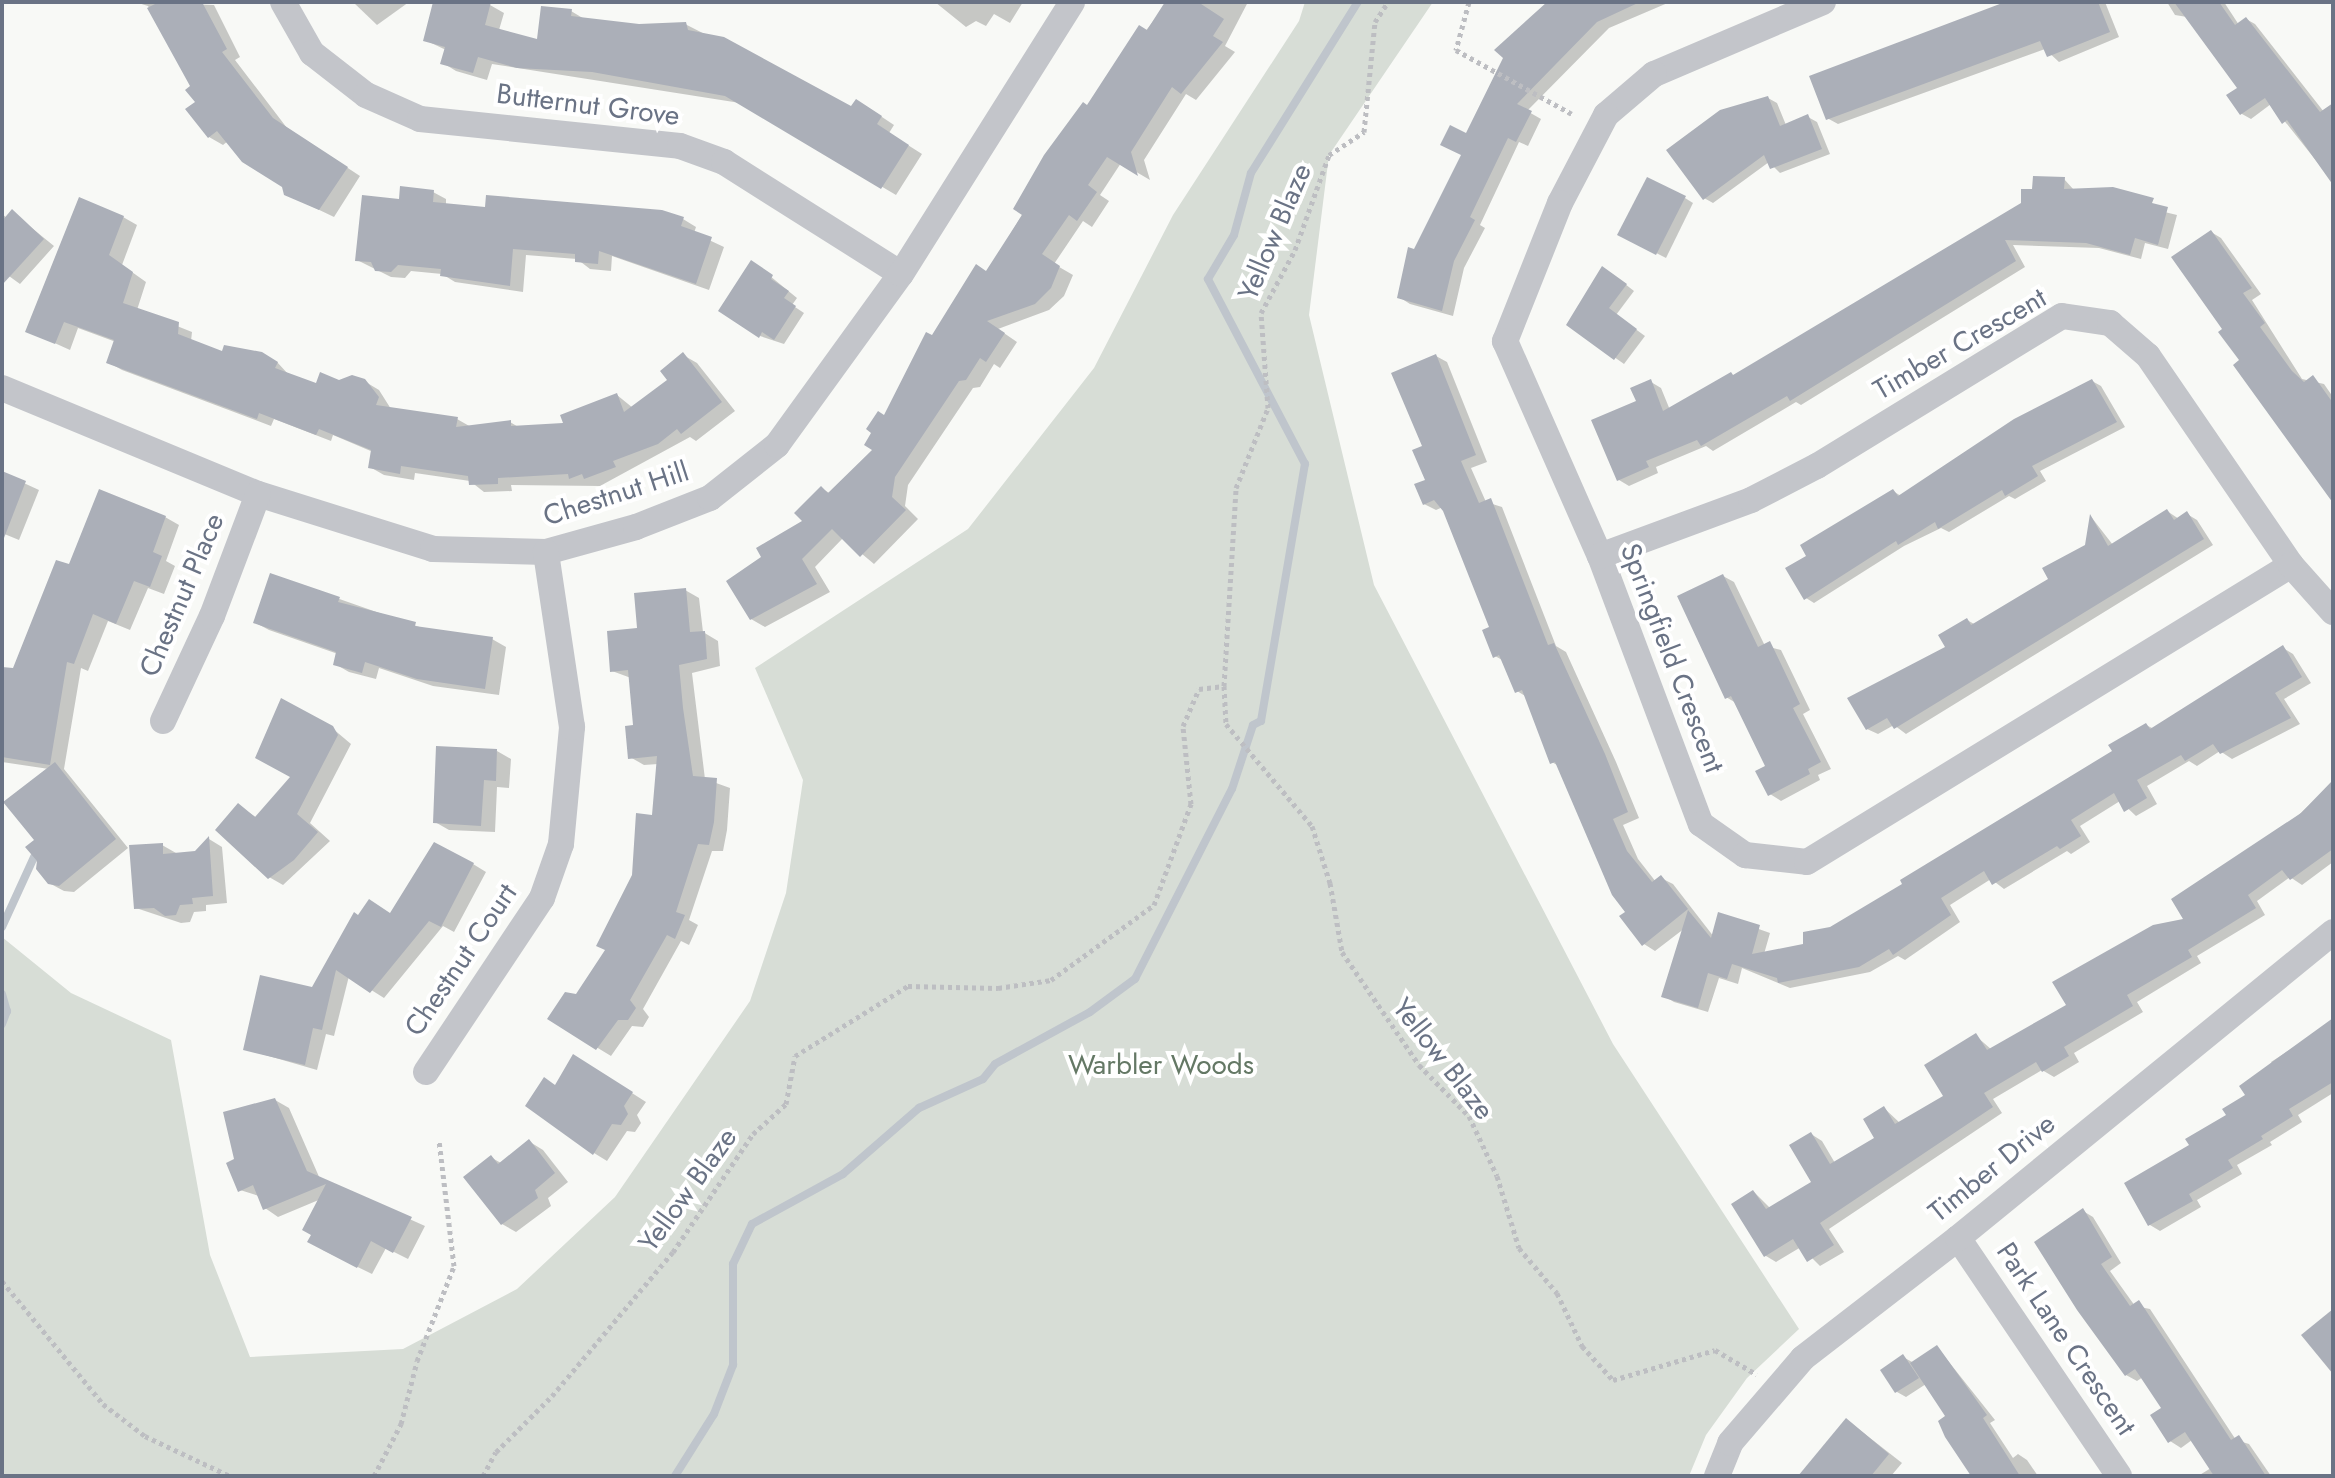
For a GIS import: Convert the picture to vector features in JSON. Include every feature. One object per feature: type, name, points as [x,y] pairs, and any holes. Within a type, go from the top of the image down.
[{"type":"street","name":"Butternut Grove","points":[[283,2],[312,53],[366,95],[420,119],[680,146],[724,162],[901,274]]},
{"type":"street","name":"Chestnut Hill","points":[[2,388],[258,494],[433,549],[546,552],[636,527],[710,498],[777,445],[901,274],[1072,2]]},
{"type":"street","name":"Springfield Crescent","points":[[1823,2],[1654,74],[1606,115],[1560,203],[1505,341],[1600,556],[1701,824],[1745,855],[1807,862],[2291,565]]},
{"type":"street","name":"Timber Crescent","points":[[1600,556],[1751,500],[1817,466],[2062,316],[2110,323],[2148,356],[2291,565],[2333,612]]},
{"type":"street","name":"Chestnut Place","points":[[163,721],[212,616],[258,494]]},
{"type":"street","name":"Chestnut Court","points":[[426,1072],[542,898],[561,844],[572,727],[546,552]]},
{"type":"street","name":"Timber Drive","points":[[1717,1476],[1730,1443],[1803,1358],[1958,1238],[2333,932]]},
{"type":"street","name":"Park Lane Crescent","points":[[1958,1238],[2119,1476]]},
{"type":"path","name":"Yellow Blaze","points":[[1388,2],[1375,22],[1364,132],[1329,155],[1295,250],[1261,313],[1268,408],[1236,488],[1224,686],[1226,724],[1312,826],[1330,883],[1342,952],[1419,1065],[1469,1116],[1497,1176],[1519,1248],[1557,1293],[1582,1346],[1613,1380],[1715,1350],[1778,1386]]},
{"type":"path","points":[[1469,2],[1456,50],[1572,114]]},
{"type":"path","name":"Yellow Blaze","points":[[483,1476],[496,1452],[552,1396],[673,1252],[753,1134],[786,1104],[795,1056],[908,986],[998,988],[1051,980],[1154,905],[1191,804],[1183,726],[1199,689],[1224,686]]},
{"type":"path","points":[[374,1476],[401,1424],[417,1361],[454,1266],[439,1140]]},
{"type":"path","points":[[2,1281],[103,1404],[145,1436],[230,1476]]},
{"type":"green space","name":"Warbler Woods","points":[[1305,2],[1433,2],[1329,155],[1309,315],[1374,585],[1613,1044],[1799,1329],[1747,1378],[1706,1435],[1689,1476],[2,1476],[2,937],[71,993],[171,1040],[210,1255],[250,1357],[403,1349],[517,1289],[615,1197],[750,1001],[786,893],[803,780],[755,668],[968,529],[1094,368],[1173,215],[1299,21]]},
{"type":"building","points":[[159,2],[202,2],[227,49],[222,52],[273,118],[348,167],[319,210],[284,195],[282,187],[242,162],[217,131],[208,138],[185,109],[195,102],[185,90],[190,86],[147,8]]},
{"type":"building","points":[[433,2],[491,2],[485,25],[537,39],[541,6],[572,9],[571,16],[639,24],[686,22],[688,30],[724,37],[851,106],[856,99],[882,116],[877,124],[909,145],[881,189],[725,96],[592,72],[517,68],[478,57],[473,73],[440,64],[445,47],[423,41]]},
{"type":"building","points":[[1165,2],[1198,2],[1224,19],[1213,36],[1223,42],[1181,94],[1172,87],[1131,152],[1138,176],[1107,157],[1088,185],[1097,192],[1077,221],[1069,215],[1042,254],[1060,266],[1051,288],[1035,304],[987,321],[1005,333],[986,362],[980,358],[966,380],[959,381],[895,477],[892,497],[906,510],[860,557],[832,529],[802,559],[817,584],[750,620],[726,581],[761,557],[756,548],[802,521],[794,513],[821,486],[828,493],[872,450],[864,445],[871,433],[866,429],[878,411],[884,415],[926,332],[932,335],[976,264],[986,271],[1022,215],[1013,209],[1044,155],[1083,102],[1087,105],[1139,25],[1147,30]]},
{"type":"building","points":[[1547,2],[1640,2],[1597,22],[1517,104],[1532,111],[1516,142],[1508,138],[1470,217],[1475,220],[1454,261],[1442,311],[1397,298],[1408,247],[1414,249],[1461,155],[1440,145],[1450,125],[1466,133],[1503,58],[1494,50]]},
{"type":"building","points":[[2005,2],[2098,2],[2110,32],[2047,57],[2040,41],[1826,120],[1809,76]]},
{"type":"building","points":[[2174,2],[2219,2],[2235,25],[2246,17],[2320,112],[2333,103],[2333,185],[2287,120],[2282,124],[2265,98],[2240,115],[2226,95],[2237,88]]},
{"type":"building","points":[[1768,96],[1780,126],[1808,114],[1822,149],[1770,169],[1764,155],[1703,200],[1666,150],[1720,110]]},
{"type":"building","points":[[2033,176],[2065,177],[2064,189],[2113,187],[2154,198],[2152,203],[2168,207],[2158,245],[2135,238],[2130,255],[2086,243],[2005,240],[2016,261],[1790,401],[1787,396],[1701,446],[1697,440],[1646,461],[1649,467],[1617,481],[1591,420],[1636,401],[1630,388],[1651,379],[1663,411],[1731,372],[1733,375],[2021,203],[2021,189],[2032,189]]},
{"type":"building","points":[[1647,177],[1686,196],[1656,255],[1617,235]]},
{"type":"building","points":[[400,186],[434,190],[433,202],[485,207],[486,195],[662,210],[684,217],[681,226],[712,237],[696,284],[599,251],[598,264],[575,262],[575,254],[513,249],[510,286],[440,276],[441,269],[398,265],[391,272],[375,271],[371,262],[355,261],[362,195],[399,199]]},
{"type":"building","points":[[79,197],[124,216],[109,255],[133,272],[123,303],[179,322],[178,334],[222,351],[224,345],[262,352],[278,362],[275,368],[316,383],[320,372],[339,380],[352,375],[365,379],[379,397],[376,405],[458,417],[456,427],[511,420],[511,426],[563,423],[560,415],[617,393],[624,412],[667,380],[660,371],[683,352],[722,402],[681,434],[677,429],[658,444],[613,461],[616,467],[584,479],[582,474],[569,479],[568,474],[498,478],[498,484],[469,485],[468,476],[401,466],[400,474],[368,468],[371,450],[319,429],[316,435],[259,413],[257,419],[106,363],[114,340],[64,322],[55,344],[25,332]]},
{"type":"building","points":[[12,209],[44,239],[2,285],[2,221]]},
{"type":"building","points":[[2211,230],[2252,288],[2243,293],[2265,323],[2260,327],[2292,371],[2304,382],[2313,375],[2333,403],[2333,503],[2233,365],[2239,360],[2218,332],[2222,329],[2171,257]]},
{"type":"building","points":[[751,260],[789,291],[784,298],[796,306],[774,340],[762,332],[759,338],[718,311]]},
{"type":"building","points":[[1602,266],[1627,284],[1609,308],[1637,329],[1614,360],[1566,325]]},
{"type":"building","points":[[1436,354],[1476,455],[1461,461],[1479,503],[1491,498],[1548,645],[1554,643],[1605,754],[1628,812],[1613,819],[1627,851],[1652,882],[1661,875],[1688,909],[1642,946],[1619,916],[1625,912],[1612,895],[1555,762],[1550,764],[1522,690],[1515,693],[1499,655],[1493,658],[1482,630],[1489,627],[1443,511],[1434,500],[1423,505],[1414,484],[1425,480],[1412,450],[1422,446],[1391,373]]},
{"type":"building","points":[[2092,379],[2117,422],[2032,466],[2038,476],[2005,496],[2002,490],[1938,529],[1935,522],[1898,545],[1896,541],[1804,600],[1785,568],[1806,556],[1800,545],[1893,489],[1898,496],[2014,419]]},
{"type":"building","points":[[2,471],[26,481],[4,538],[2,538]]},
{"type":"building","points":[[99,489],[166,516],[153,552],[162,556],[150,587],[134,581],[116,624],[93,614],[74,664],[67,662],[50,765],[2,757],[2,667],[13,668],[56,560],[69,564]]},
{"type":"building","points":[[2167,509],[2174,520],[2187,511],[2204,539],[1894,729],[1887,718],[1866,730],[1847,698],[1945,647],[1938,635],[1967,618],[1971,625],[2048,579],[2042,568],[2085,545],[2090,514],[2108,546]]},
{"type":"building","points":[[270,573],[340,597],[338,602],[416,622],[415,626],[493,637],[485,689],[417,679],[365,662],[362,673],[333,665],[336,652],[253,623]]},
{"type":"building","points":[[1723,574],[1758,647],[1770,641],[1800,704],[1793,708],[1821,762],[1808,769],[1810,774],[1768,796],[1755,771],[1765,766],[1731,696],[1725,699],[1677,596]]},
{"type":"building","points":[[686,588],[690,632],[705,631],[707,659],[679,665],[683,708],[693,776],[717,778],[714,822],[709,845],[698,844],[676,912],[685,915],[675,939],[667,935],[630,1000],[636,1008],[628,1020],[618,1020],[596,1050],[547,1019],[565,992],[576,994],[605,950],[596,946],[632,875],[636,813],[652,815],[657,756],[628,759],[625,726],[633,725],[628,670],[610,672],[607,631],[637,628],[634,593]]},
{"type":"building","points":[[2283,645],[2302,677],[2275,693],[2291,718],[2220,754],[2213,744],[2185,761],[2181,755],[2137,780],[2147,798],[2124,812],[2114,793],[2071,820],[2081,836],[2060,849],[2057,846],[1992,885],[1984,871],[1941,898],[1951,915],[1893,955],[1889,949],[1859,967],[1778,983],[1777,978],[1732,964],[1727,979],[1708,973],[1698,1008],[1661,997],[1688,910],[1711,938],[1718,912],[1760,925],[1752,954],[1803,944],[1803,932],[1830,927],[1902,884],[1900,880],[2112,751],[2108,745],[2146,723],[2150,729]]},
{"type":"building","points":[[281,698],[333,726],[338,735],[297,814],[318,832],[294,860],[268,879],[215,830],[238,803],[255,817],[290,777],[255,758]]},
{"type":"building","points":[[436,746],[497,749],[496,781],[484,780],[481,826],[433,823]]},
{"type":"building","points":[[55,762],[116,839],[59,886],[48,884],[36,869],[37,861],[25,847],[34,840],[3,802]]},
{"type":"building","points":[[2333,780],[2333,849],[2290,880],[2282,870],[2248,895],[2256,908],[2188,950],[2192,957],[2127,995],[2133,1006],[2064,1047],[2069,1056],[2042,1072],[2036,1062],[1984,1093],[1993,1107],[1820,1223],[1834,1245],[1807,1262],[1793,1239],[1764,1257],[1731,1204],[1753,1190],[1766,1209],[1811,1182],[1789,1145],[1811,1132],[1830,1164],[1874,1138],[1863,1119],[1884,1106],[1895,1124],[1943,1096],[1924,1065],[1976,1033],[1987,1050],[2066,1005],[2052,982],[2153,925],[2183,919],[2171,899],[2301,813]]},
{"type":"building","points":[[209,836],[213,896],[192,898],[193,904],[180,905],[176,915],[165,916],[154,908],[134,909],[129,845],[163,843],[163,854],[195,851]]},
{"type":"building","points":[[434,842],[474,863],[441,927],[429,921],[370,993],[336,970],[322,1030],[313,1028],[305,1065],[243,1050],[260,975],[312,987],[354,912],[358,915],[369,899],[390,913]]},
{"type":"building","points":[[2333,1018],[2333,1082],[2289,1109],[2293,1116],[2228,1160],[2233,1168],[2189,1194],[2193,1201],[2148,1226],[2124,1183],[2189,1145],[2185,1139],[2226,1115],[2222,1109],[2245,1095],[2239,1086]]},
{"type":"building","points":[[573,1054],[633,1092],[624,1106],[628,1114],[621,1125],[612,1124],[593,1155],[525,1106],[544,1077],[555,1085]]},
{"type":"building","points":[[275,1098],[307,1171],[412,1217],[393,1253],[371,1241],[357,1268],[307,1242],[311,1235],[302,1230],[326,1184],[263,1210],[253,1185],[238,1192],[226,1163],[234,1159],[223,1112]]},
{"type":"building","points":[[529,1139],[555,1173],[535,1190],[538,1198],[501,1225],[463,1177],[491,1155],[498,1164]]},
{"type":"building","points":[[2083,1208],[2112,1257],[2101,1264],[2130,1306],[2139,1300],[2231,1440],[2239,1435],[2266,1476],[2214,1476],[2185,1432],[2168,1443],[2150,1415],[2161,1408],[2135,1369],[2125,1376],[2077,1310],[2034,1242]]},
{"type":"building","points":[[2333,1309],[2333,1374],[2301,1335]]},
{"type":"building","points":[[1937,1345],[1987,1415],[1983,1418],[2020,1476],[1971,1476],[1945,1437],[1938,1421],[1945,1416],[1910,1363]]},
{"type":"building","points":[[1903,1354],[1919,1378],[1895,1393],[1880,1370]]},
{"type":"building","points":[[1846,1418],[1889,1454],[1871,1476],[1798,1476]]},
{"type":"waterway","points":[[675,1476],[714,1414],[733,1365],[733,1264],[752,1224],[843,1174],[919,1108],[983,1079],[995,1064],[1090,1012],[1135,979],[1232,789],[1253,725],[1261,721],[1305,464],[1208,279],[1234,235],[1251,173],[1358,2]]},
{"type":"waterway","points":[[2,927],[34,857]]},
{"type":"waterway","points":[[2,994],[7,1011],[2,1024]]}]
